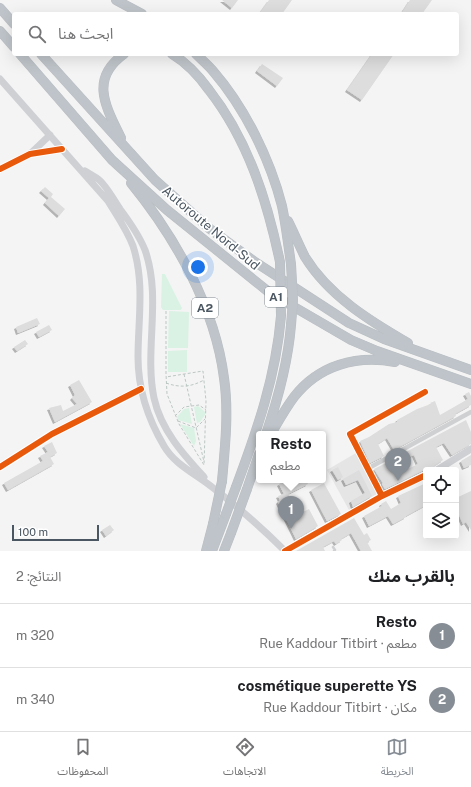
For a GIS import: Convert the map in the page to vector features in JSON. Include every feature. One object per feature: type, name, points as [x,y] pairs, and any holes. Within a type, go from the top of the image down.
[{"type":"highway","points":[[116,0],[138,12]]},
{"type":"highway","points":[[0,8],[12,22]]},
{"type":"highway","points":[[0,31],[12,45]]},
{"type":"highway","name":"Autoroute Nord-Sud","points":[[22,56],[112,160],[167,210],[270,293],[351,340],[377,351],[471,384]]},
{"type":"highway","name":"Autoroute Nord-Sud","points":[[43,56],[154,180],[210,228],[255,262],[349,323],[384,338],[471,370]]},
{"type":"highway","points":[[122,56],[110,67],[105,79],[103,93],[106,107],[125,147]]},
{"type":"highway","points":[[175,56],[199,76],[220,104],[240,140],[253,167],[263,196],[272,226],[280,262],[280,335],[275,365],[257,431]]},
{"type":"highway","points":[[198,56],[213,71],[234,99],[252,129],[267,163],[282,207],[306,257],[319,275],[337,294],[367,319],[430,355]]},
{"type":"highway","name":"A2","points":[[112,160],[162,223],[182,258],[206,310],[217,341],[224,378],[226,440],[222,481],[206,551]]},
{"type":"highway","points":[[267,431],[286,360],[293,300],[291,264],[282,207]]},
{"type":"highway","points":[[273,431],[295,396],[316,376],[344,362],[374,359],[419,366]]},
{"type":"highway","points":[[212,551],[256,433]]},
{"type":"highway","points":[[224,551],[256,464]]},
{"type":"main road","points":[[0,79],[112,207],[122,223],[133,246],[139,277],[141,298],[138,358],[141,389],[149,416],[165,447],[174,460],[212,486],[244,512],[285,551],[382,496],[423,476]]},
{"type":"main road","points":[[0,169],[30,154],[50,135]]},
{"type":"main road","points":[[30,154],[62,149]]},
{"type":"main road","points":[[79,168],[99,180],[128,220],[144,250],[149,268],[152,289],[150,364],[155,399],[160,416],[167,431],[180,450],[212,486]]},
{"type":"main road","points":[[442,467],[471,449]]},
{"type":"street","points":[[0,467],[52,434],[141,389]]},
{"type":"street","points":[[382,496],[350,434],[425,392]]},
{"type":"street","points":[[368,469],[471,412]]},
{"type":"lane","points":[[333,547],[335,550],[334,551]]},
{"type":"path","points":[[166,311],[166,383],[168,394],[177,421],[204,465]]},
{"type":"path","points":[[166,377],[203,370],[205,379],[206,410],[204,465]]},
{"type":"path","points":[[184,374],[204,465]]},
{"type":"path","points":[[166,383],[178,387],[196,384],[205,379]]},
{"type":"path","points":[[175,416],[184,407],[199,405],[206,410]]},
{"type":"path","points":[[196,428],[206,418]]},
{"type":"path","points":[[177,421],[196,428]]},
{"type":"shaded area","points":[[356,453],[377,494],[349,510],[327,470]]},
{"type":"green space","points":[[162,274],[165,274],[182,308],[181,310],[163,310],[161,307]]},
{"type":"green space","points":[[169,311],[189,312],[188,348],[168,348]]},
{"type":"green space","points":[[187,350],[187,372],[168,372],[168,351]]},
{"type":"green space","points":[[198,406],[205,412],[205,415],[200,422],[197,423],[194,407]]},
{"type":"green space","points":[[189,408],[192,424],[178,420],[177,417],[184,409]]},
{"type":"green space","points":[[180,424],[194,428],[196,441],[194,446]]},
{"type":"building","points":[[222,0],[238,0],[232,8]]},
{"type":"building","points":[[269,0],[292,0],[283,12],[260,12]]},
{"type":"building","points":[[410,0],[432,0],[423,12],[402,12]]},
{"type":"building","points":[[371,56],[393,56],[362,100],[347,90]]},
{"type":"building","points":[[262,64],[283,78],[277,86],[257,71]]},
{"type":"building","points":[[45,187],[53,194],[51,197],[65,209],[59,216],[45,203],[49,198],[41,191]]},
{"type":"building","points":[[37,318],[40,324],[18,333],[16,327]]},
{"type":"building","points":[[49,325],[52,330],[39,337],[36,332]]},
{"type":"building","points":[[25,340],[28,344],[17,351],[14,347]]},
{"type":"building","points":[[79,380],[92,402],[55,422],[49,408],[61,405],[63,411],[77,404],[72,398],[75,395],[70,385]]},
{"type":"building","points":[[469,392],[471,396],[471,405],[455,414],[456,416],[394,450],[387,438],[378,444],[384,456],[370,463],[360,441],[389,424],[397,422],[397,420],[417,409],[435,401],[440,415],[468,399],[465,394]]},
{"type":"building","points":[[466,420],[471,432],[471,444],[452,455],[444,443],[436,447],[443,460],[434,467],[423,467],[423,470],[385,489],[374,469],[392,460],[400,473],[418,464],[414,455],[405,459],[402,454]]},
{"type":"building","points":[[52,442],[57,453],[50,457],[54,464],[8,490],[4,483],[43,461],[40,456],[48,452],[44,446]]},
{"type":"building","points":[[471,455],[471,465],[464,468],[461,461]]},
{"type":"building","points":[[338,467],[343,477],[338,480],[332,470]]},
{"type":"building","points":[[359,470],[372,496],[353,507],[351,501],[365,493],[358,480],[346,485],[343,479]]},
{"type":"building","points":[[324,483],[341,514],[327,521],[311,490]]},
{"type":"building","points":[[279,484],[308,484],[288,494],[299,514],[309,509],[318,526],[296,539],[278,502],[280,500],[278,496],[284,494]]},
{"type":"building","points":[[423,484],[423,507],[393,524],[388,516],[369,526],[364,516],[382,506],[381,504],[386,501],[391,509],[401,503],[398,496]]},
{"type":"building","points":[[471,491],[471,530],[466,522],[463,524],[459,515],[459,497]]},
{"type":"building","points":[[354,518],[364,535],[367,533],[371,540],[367,542],[372,551],[361,551],[351,533],[336,544],[334,541],[323,547],[325,551],[296,551]]},
{"type":"building","points":[[110,525],[114,530],[106,536],[102,530]]},
{"type":"cycle path","points":[[0,169],[30,154],[62,149]]},
{"type":"cycle path","points":[[0,467],[52,434],[141,389]]},
{"type":"cycle path","points":[[382,496],[350,434],[425,392]]},
{"type":"cycle path","points":[[285,551],[382,496],[423,476]]},
{"type":"place","name":"cosmétique superette YS","points":[[398,481]]},
{"type":"place","name":"Resto","points":[[291,529]]}]
